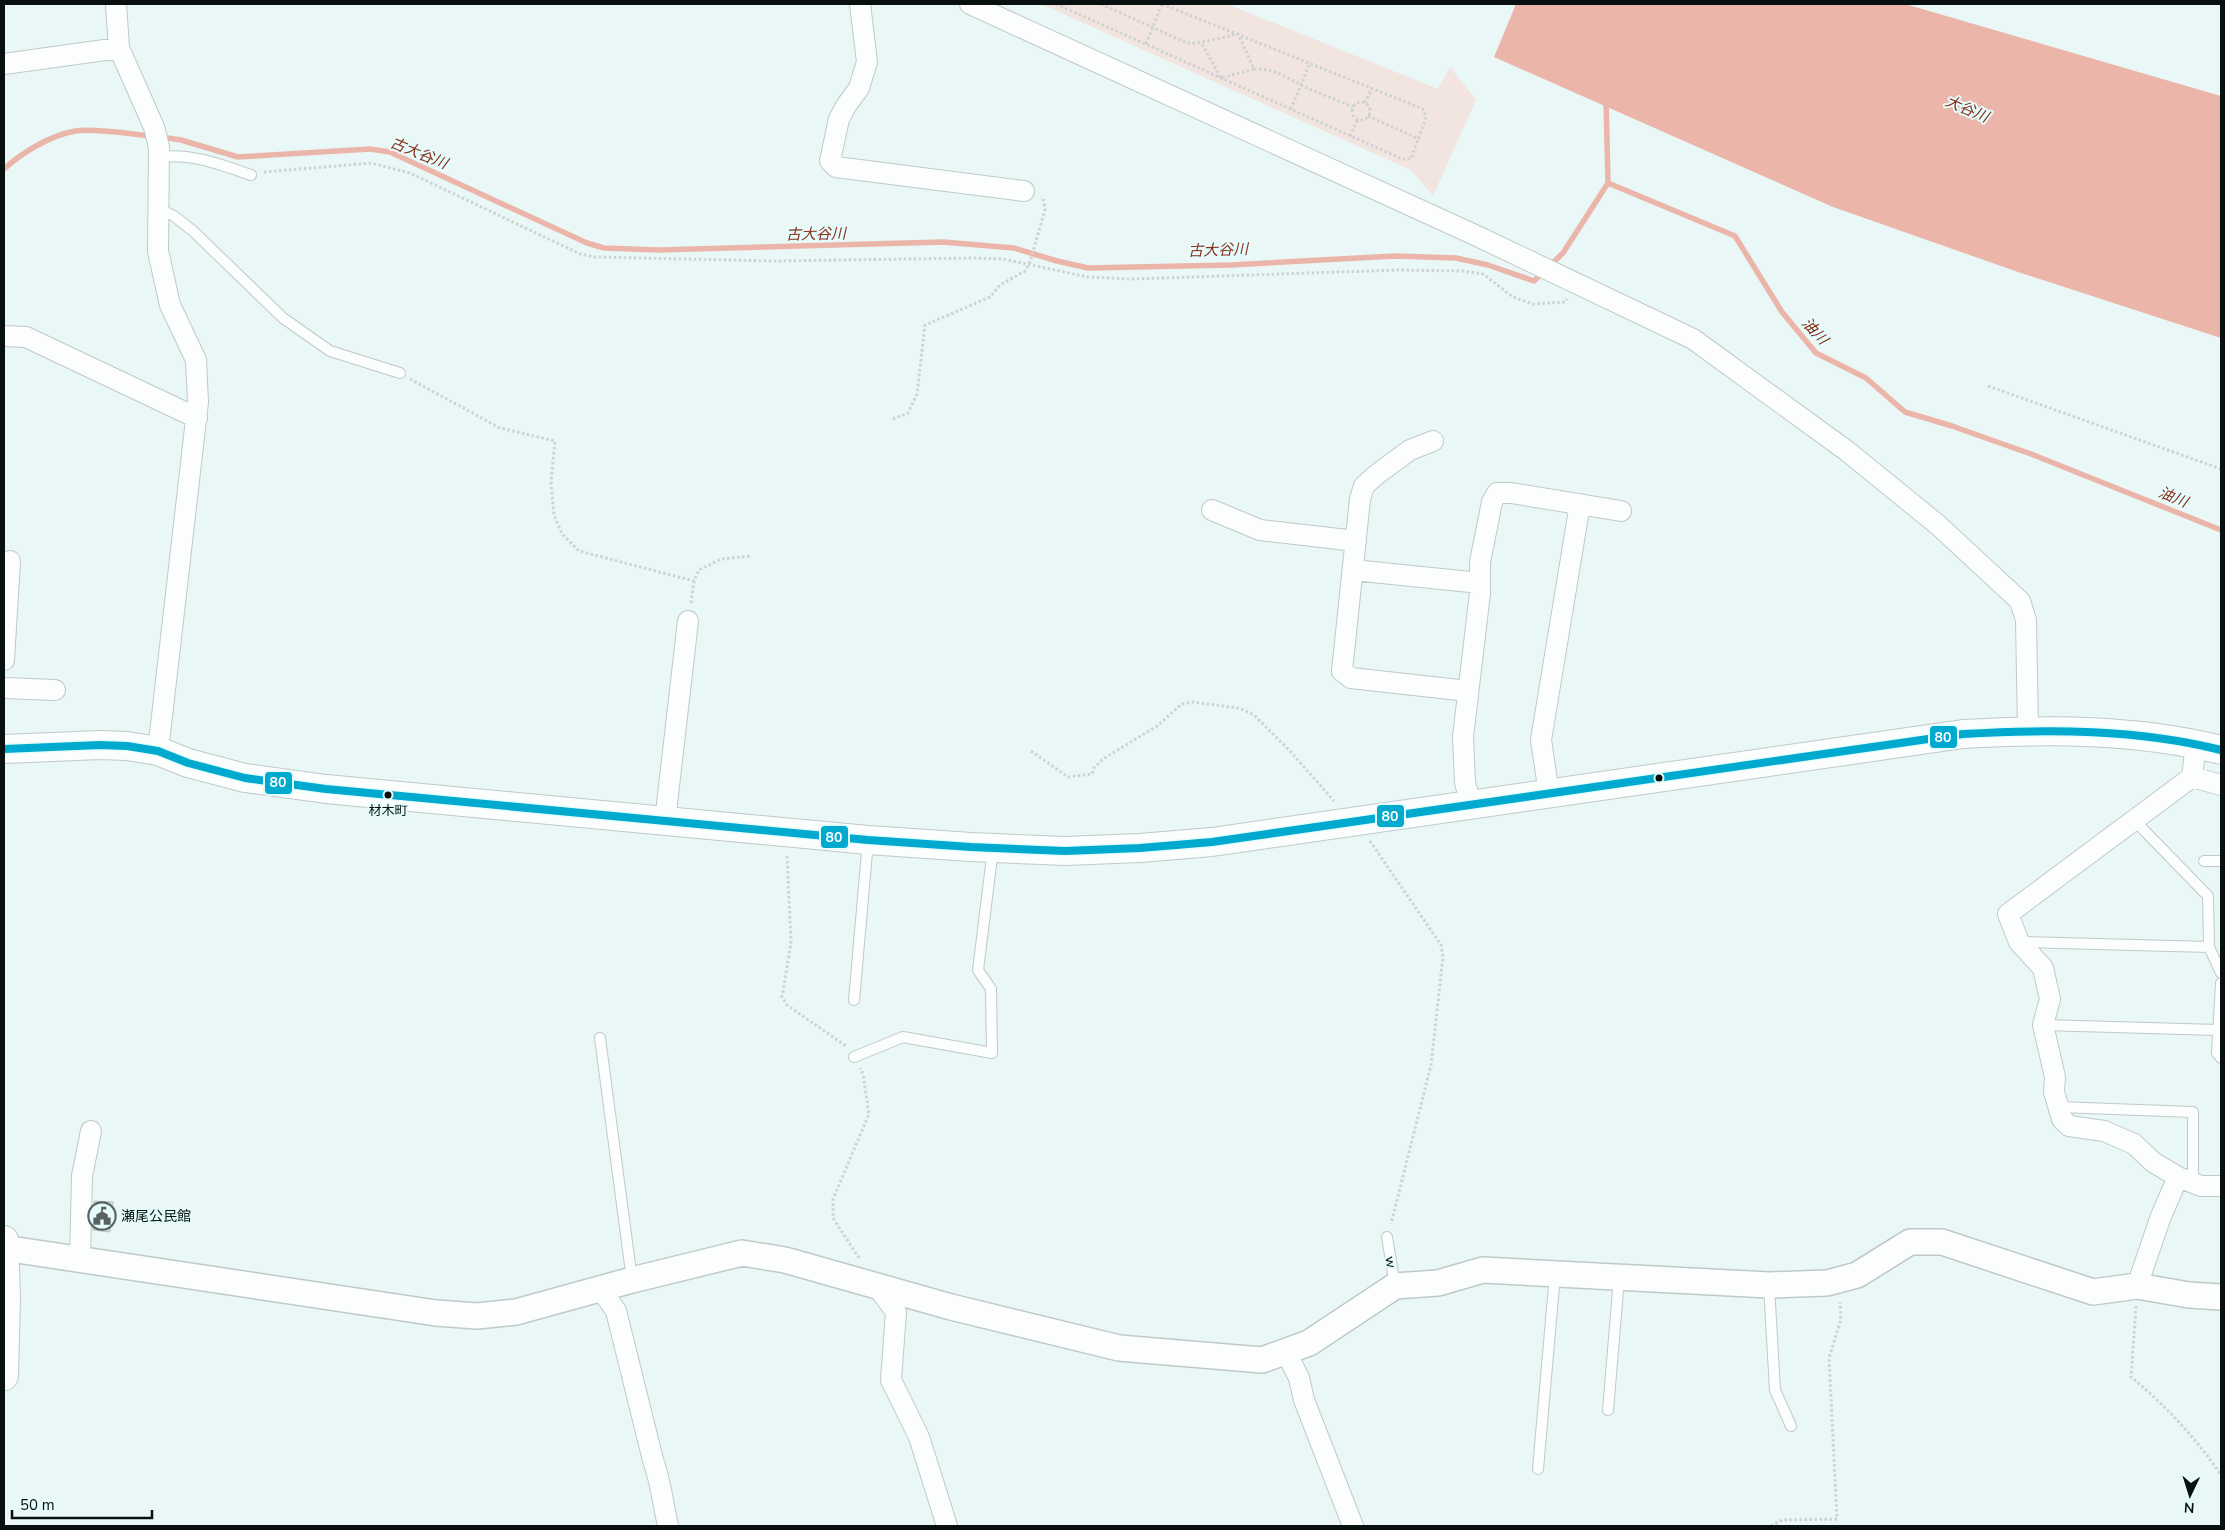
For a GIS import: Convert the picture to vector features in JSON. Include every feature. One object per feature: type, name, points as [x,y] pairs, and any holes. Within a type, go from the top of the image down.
[{"type":"main road","points":[[4,749],[100,745],[127,746],[158,751],[188,763],[254,780],[336,790],[868,840],[1065,851],[1140,848],[1212,842],[1963,734],[2028,730],[2105,733],[2209,747]]},
{"type":"main road","points":[[4,1240],[4,1376]]},
{"type":"street","points":[[116,4],[119,48],[154,126],[159,152],[158,251],[170,305],[196,360],[198,402],[158,751]]},
{"type":"street","points":[[860,4],[868,62],[859,88],[839,119],[830,161],[836,167],[1024,191]]},
{"type":"street","points":[[970,4],[1531,261],[1700,344],[1847,451],[1938,524],[2020,601],[2026,620],[2028,730]]},
{"type":"street","points":[[4,64],[119,48]]},
{"type":"street","points":[[4,336],[26,337],[196,418]]},
{"type":"street","points":[[1433,441],[1410,450],[1364,486],[1360,499],[1342,671],[1351,678],[1468,691]]},
{"type":"street","points":[[1471,806],[1466,782],[1463,737],[1480,583],[1480,562],[1492,502],[1497,493],[1621,511]]},
{"type":"street","points":[[1549,794],[1541,740],[1580,504]]},
{"type":"street","points":[[1212,510],[1260,530],[1356,541]]},
{"type":"street","points":[[4,660],[10,561]]},
{"type":"street","points":[[1353,570],[1480,583]]},
{"type":"street","points":[[665,822],[688,621]]},
{"type":"street","points":[[4,688],[55,690]]},
{"type":"street","points":[[2209,747],[2192,777],[2008,914],[2019,942],[2043,968],[2050,999],[2043,1025],[2055,1077],[2054,1092],[2062,1119],[2068,1126],[2104,1131],[2134,1144],[2153,1162],[2185,1180],[2201,1186],[2221,1186]]},
{"type":"street","points":[[2192,777],[2221,785]]},
{"type":"street","points":[[80,1259],[82,1176],[91,1131]]},
{"type":"street","points":[[2137,1286],[2161,1216],[2185,1180]]},
{"type":"street","points":[[4,1248],[436,1313],[477,1316],[516,1312],[600,1288],[742,1253],[785,1260],[951,1307],[1119,1348],[1262,1360],[1309,1343],[1395,1286],[1438,1283],[1483,1270],[1769,1285],[1827,1284],[1857,1275],[1910,1242],[1942,1242],[2093,1292],[2137,1286],[2188,1295],[2221,1297]]},
{"type":"street","points":[[876,1285],[896,1312],[891,1380],[919,1436],[947,1526]]},
{"type":"street","points":[[600,1288],[616,1311],[653,1460],[661,1480],[661,1498],[668,1526]]},
{"type":"street","points":[[1286,1352],[1299,1378],[1304,1400],[1353,1526]]},
{"type":"lane","points":[[159,152],[195,158],[251,175]]},
{"type":"lane","points":[[157,208],[174,216],[193,230],[283,318],[330,351],[400,373]]},
{"type":"lane","points":[[2134,820],[2208,896],[2209,947],[2221,973]]},
{"type":"lane","points":[[854,1000],[868,840]]},
{"type":"lane","points":[[854,1057],[903,1037],[992,1053],[990,989],[978,970],[993,848]]},
{"type":"lane","points":[[2204,861],[2221,861]]},
{"type":"lane","points":[[2019,942],[2209,947]]},
{"type":"lane","points":[[2221,983],[2217,1054],[2221,1058]]},
{"type":"lane","points":[[2043,1025],[2218,1030]]},
{"type":"lane","points":[[600,1038],[632,1280]]},
{"type":"lane","points":[[2058,1107],[2193,1112],[2185,1180]]},
{"type":"lane","name":"w","points":[[1387,1237],[1395,1286]]},
{"type":"lane","points":[[1538,1469],[1554,1274]]},
{"type":"lane","points":[[1608,1410],[1619,1277]]},
{"type":"lane","points":[[1769,1285],[1775,1390],[1791,1426]]},
{"type":"path","points":[[1056,4],[1402,159],[1411,159],[1426,117],[1423,109],[1162,4],[1146,44]]},
{"type":"path","points":[[1101,4],[1187,43],[1238,34]]},
{"type":"path","points":[[1238,34],[1254,69]]},
{"type":"path","points":[[1201,42],[1221,78]]},
{"type":"path","points":[[1291,109],[1310,63]]},
{"type":"path","points":[[1221,78],[1264,68],[1291,78],[1353,107]]},
{"type":"path","points":[[1365,103],[1372,88]]},
{"type":"path","points":[[1365,103],[1357,103],[1353,107],[1353,115],[1358,119],[1365,119],[1368,116]]},
{"type":"path","points":[[1365,103],[1369,108],[1368,116]]},
{"type":"path","points":[[1368,116],[1419,139]]},
{"type":"path","points":[[1350,136],[1358,119]]},
{"type":"path","points":[[251,175],[266,171],[371,163],[386,165],[410,173],[580,254],[596,257],[775,261],[1003,259],[1028,266],[1088,277],[1132,279],[1399,270],[1462,271],[1483,274],[1513,297],[1533,304],[1565,302],[1570,280]]},
{"type":"path","points":[[893,419],[908,413],[917,394],[925,325],[990,297],[1000,285],[1025,271],[1028,266],[1045,210],[1043,198],[1024,191]]},
{"type":"path","points":[[400,373],[500,428],[555,441],[551,482],[554,515],[562,534],[579,551],[694,581]]},
{"type":"path","points":[[1988,386],[2221,469]]},
{"type":"path","points":[[688,621],[694,581],[699,570],[720,559],[751,556]]},
{"type":"path","points":[[1031,751],[1068,777],[1092,774],[1094,768],[1110,755],[1157,726],[1182,704],[1192,702],[1239,708],[1254,715],[1310,772]]},
{"type":"path","points":[[786,832],[791,943],[782,997],[787,1005],[849,1048],[863,1074],[869,1114],[832,1199],[833,1218],[876,1285]]},
{"type":"path","points":[[1387,1237],[1429,1076],[1443,957],[1441,946],[1392,872]]},
{"type":"path","points":[[1771,1526],[1782,1520],[1837,1519],[1829,1358],[1841,1319],[1839,1280]]},
{"type":"path","points":[[2137,1286],[2131,1377],[2169,1412],[2221,1475]]},
{"type":"shaded area","points":[[1041,4],[1227,4],[1438,89],[1450,67],[1476,100],[1433,196],[1411,170]]},
{"type":"water","name":"大谷川","points":[[1516,4],[1905,4],[2221,96],[2221,338],[2018,272],[1833,207],[1494,57]]},
{"type":"building","name":"瀬尾公民館","points":[[94,1201],[113,1202],[110,1232],[93,1230]]},
{"type":"waterway","name":"油川","points":[[1606,100],[1608,183]]},
{"type":"waterway","name":"古大谷川","points":[[4,169],[37,145],[65,133],[83,130],[152,136]]},
{"type":"waterway","name":"古大谷川","points":[[161,137],[181,140],[238,157],[370,149],[390,152],[587,243],[604,248],[659,250],[943,242],[1014,248],[1088,268],[1230,265],[1395,256],[1456,258],[1488,265],[1534,281],[1563,253],[1608,183]]},
{"type":"waterway","name":"油川","points":[[1608,183],[1735,236],[1782,312],[1816,353],[1866,378],[1905,412],[1952,426],[2031,454],[2221,530]]},
{"type":"transit line","name":"80","points":[[4,749],[100,745],[127,746],[158,751],[188,763],[245,778],[326,789],[868,840],[1065,851],[1140,848],[1212,842],[1963,734],[2028,731],[2093,732],[2157,738],[2221,750]]},
{"type":"place","name":"材木町","points":[[388,795]]},
{"type":"place","name":"瀬尾公民館","points":[[102,1216]]}]
